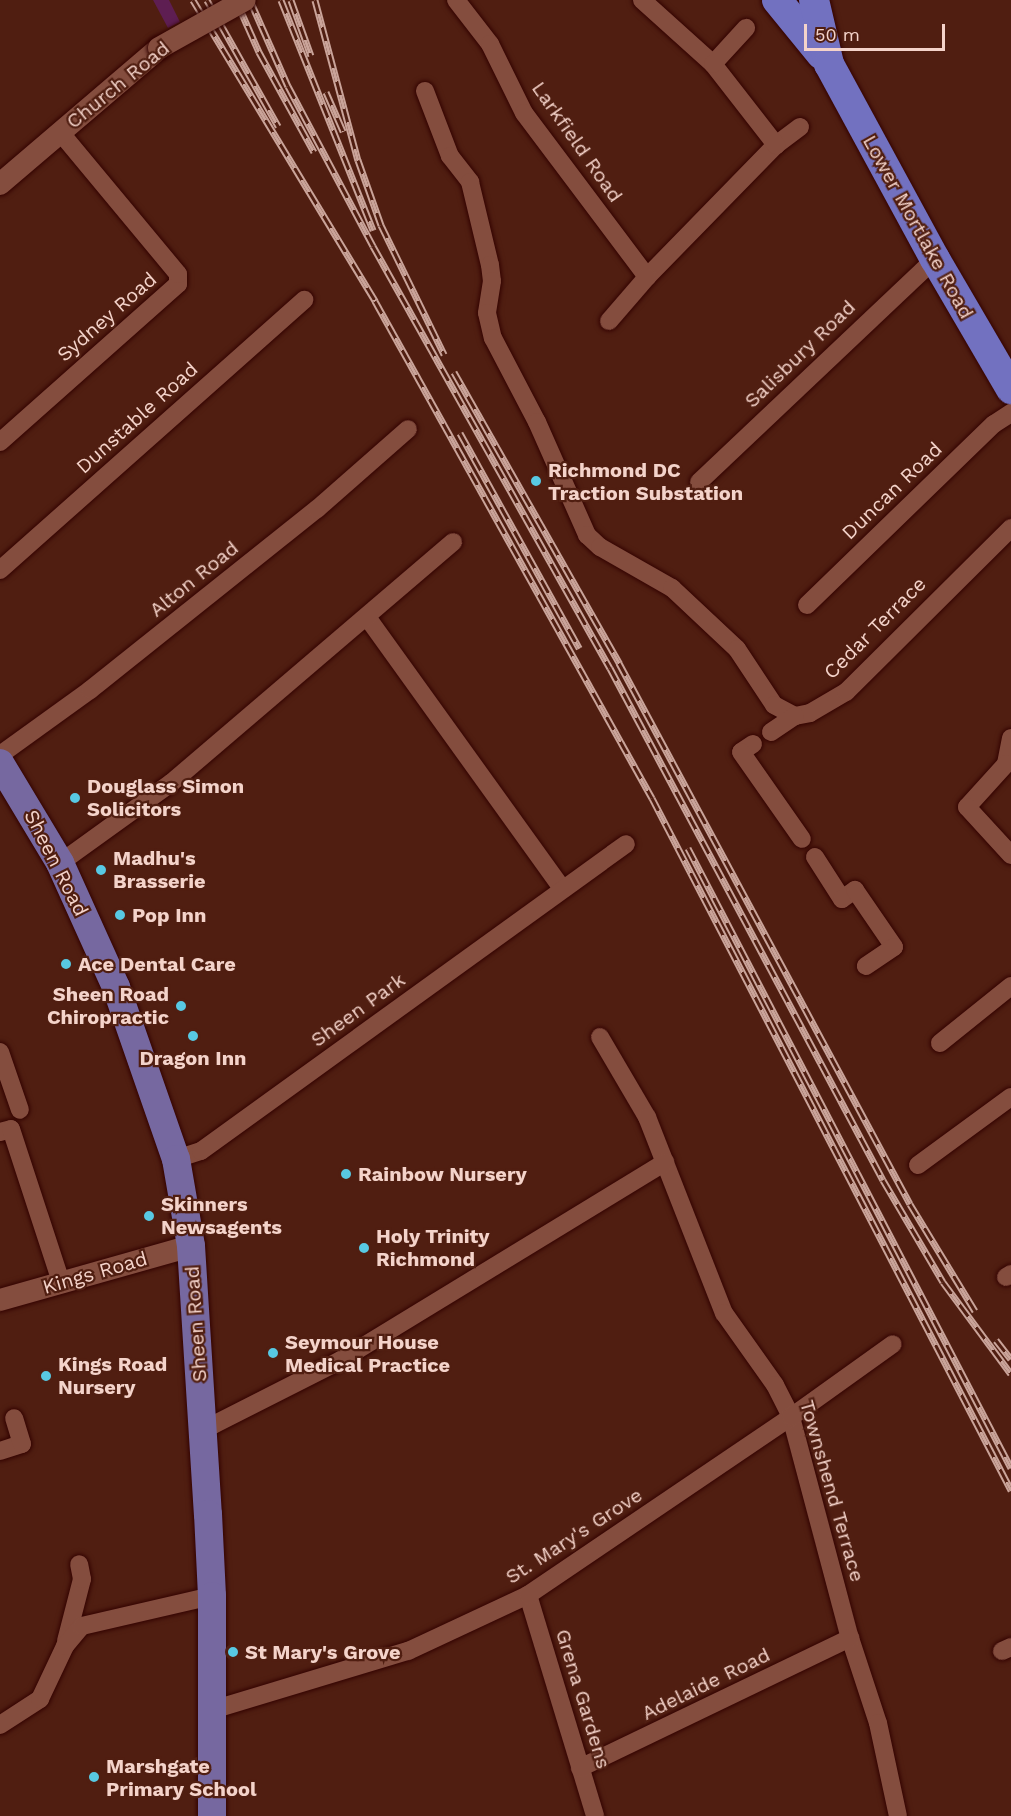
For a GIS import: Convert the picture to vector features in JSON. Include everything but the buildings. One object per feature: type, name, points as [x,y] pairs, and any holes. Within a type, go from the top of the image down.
[{"type":"highway","name":"Lower Mortlake Road","points":[[777,0],[829,64],[935,259],[1011,389]]},
{"type":"highway","name":"Lower Mortlake Road","points":[[814,0],[829,64]]},
{"type":"main road","name":"Sheen Road","points":[[0,763],[60,863],[116,987],[176,1158],[190,1246],[212,1596],[212,1816]]},
{"type":"street","name":"Church Road","points":[[0,184],[159,48],[245,0]]},
{"type":"street","name":"Larkfield Road","points":[[456,0],[490,44],[524,113],[647,277]]},
{"type":"street","points":[[642,0],[713,64],[776,145]]},
{"type":"street","points":[[713,64],[746,28]]},
{"type":"street","points":[[425,91],[450,156],[470,182],[490,265],[492,281],[487,313],[493,338],[537,422],[587,535],[600,547],[672,588],[737,649],[774,705],[795,716]]},
{"type":"street","points":[[609,321],[647,277],[776,145],[800,127]]},
{"type":"street","name":"Sydney Road","points":[[0,442],[178,284],[178,274],[60,132]]},
{"type":"street","name":"Salisbury Road","points":[[699,482],[935,259]]},
{"type":"street","name":"Dunstable Road","points":[[0,570],[304,300]]},
{"type":"street","name":"Duncan Road","points":[[807,605],[994,424],[1011,412]]},
{"type":"street","name":"Alton Road","points":[[0,755],[90,690],[281,538],[408,429]]},
{"type":"street","name":"Cedar Terrace","points":[[771,732],[795,716],[810,713],[846,692],[1011,528]]},
{"type":"street","points":[[60,863],[171,783],[453,542]]},
{"type":"street","points":[[367,617],[562,888]]},
{"type":"street","points":[[1011,738],[1006,764],[967,807],[1011,855]]},
{"type":"street","points":[[753,744],[741,752],[802,839]]},
{"type":"street","name":"Sheen Park","points":[[176,1158],[201,1151],[220,1138],[562,888],[626,844]]},
{"type":"street","points":[[815,856],[842,899],[855,891],[894,947],[866,966]]},
{"type":"street","points":[[940,1042],[1011,986]]},
{"type":"street","name":"Townshend Terrace","points":[[600,1037],[647,1117],[724,1313],[775,1385],[791,1417],[850,1638],[878,1723],[898,1816]]},
{"type":"street","points":[[0,1052],[20,1110]]},
{"type":"street","points":[[918,1165],[1011,1097]]},
{"type":"street","points":[[0,1132],[11,1129],[61,1282]]},
{"type":"street","points":[[202,1425],[213,1425],[341,1360],[665,1162]]},
{"type":"street","name":"Kings Road","points":[[0,1300],[190,1246]]},
{"type":"street","name":"St. Mary's Grove","points":[[212,1710],[408,1651],[528,1595],[791,1417],[892,1344]]},
{"type":"street","points":[[0,1451],[22,1444],[14,1418]]},
{"type":"street","points":[[0,1725],[40,1698],[65,1646],[82,1579],[79,1564]]},
{"type":"street","name":"Grena Gardens","points":[[528,1595],[595,1816]]},
{"type":"street","points":[[65,1646],[82,1626],[212,1596]]},
{"type":"street","name":"Adelaide Road","points":[[580,1768],[850,1638]]},
{"type":"shaded area","points":[[153,0],[169,0],[180,22],[168,28]]},
{"type":"railway","points":[[193,0],[375,301],[652,798],[1011,1490]]},
{"type":"railway","points":[[207,0],[278,126]]},
{"type":"railway","points":[[236,0],[259,52],[314,152]]},
{"type":"railway","points":[[250,0],[288,86],[373,246],[610,668],[883,1180],[943,1282],[1011,1374]]},
{"type":"railway","points":[[281,0],[373,230]]},
{"type":"railway","points":[[291,0],[311,56]]},
{"type":"railway","points":[[315,0],[358,160],[381,225],[444,354]]},
{"type":"railway","points":[[326,92],[343,131]]},
{"type":"railway","points":[[454,372],[619,663],[910,1204],[975,1311]]},
{"type":"railway","points":[[460,433],[579,648]]},
{"type":"railway","points":[[688,848],[1011,1468]]},
{"type":"railway","points":[[996,1340],[1011,1359]]},
{"type":"place","name":"Richmond DC Traction Substation","points":[[536,481]]},
{"type":"place","name":"Douglass Simon Solicitors","points":[[75,798]]},
{"type":"place","name":"Madhu's Brasserie","points":[[101,870]]},
{"type":"place","name":"Pop Inn","points":[[120,915]]},
{"type":"place","name":"Ace Dental Care","points":[[66,964]]},
{"type":"place","name":"Sheen Road Chiropractic","points":[[181,1006]]},
{"type":"place","name":"Dragon Inn","points":[[193,1036]]},
{"type":"place","name":"Rainbow Nursery","points":[[346,1174]]},
{"type":"place","name":"Skinners Newsagents","points":[[149,1216]]},
{"type":"place","name":"Holy Trinity Richmond","points":[[364,1248]]},
{"type":"place","name":"Seymour House Medical Practice","points":[[273,1353]]},
{"type":"place","name":"Kings Road Nursery","points":[[46,1376]]},
{"type":"place","name":"St Mary's Grove","points":[[233,1652]]},
{"type":"place","name":"Marshgate Primary School","points":[[94,1777]]}]
